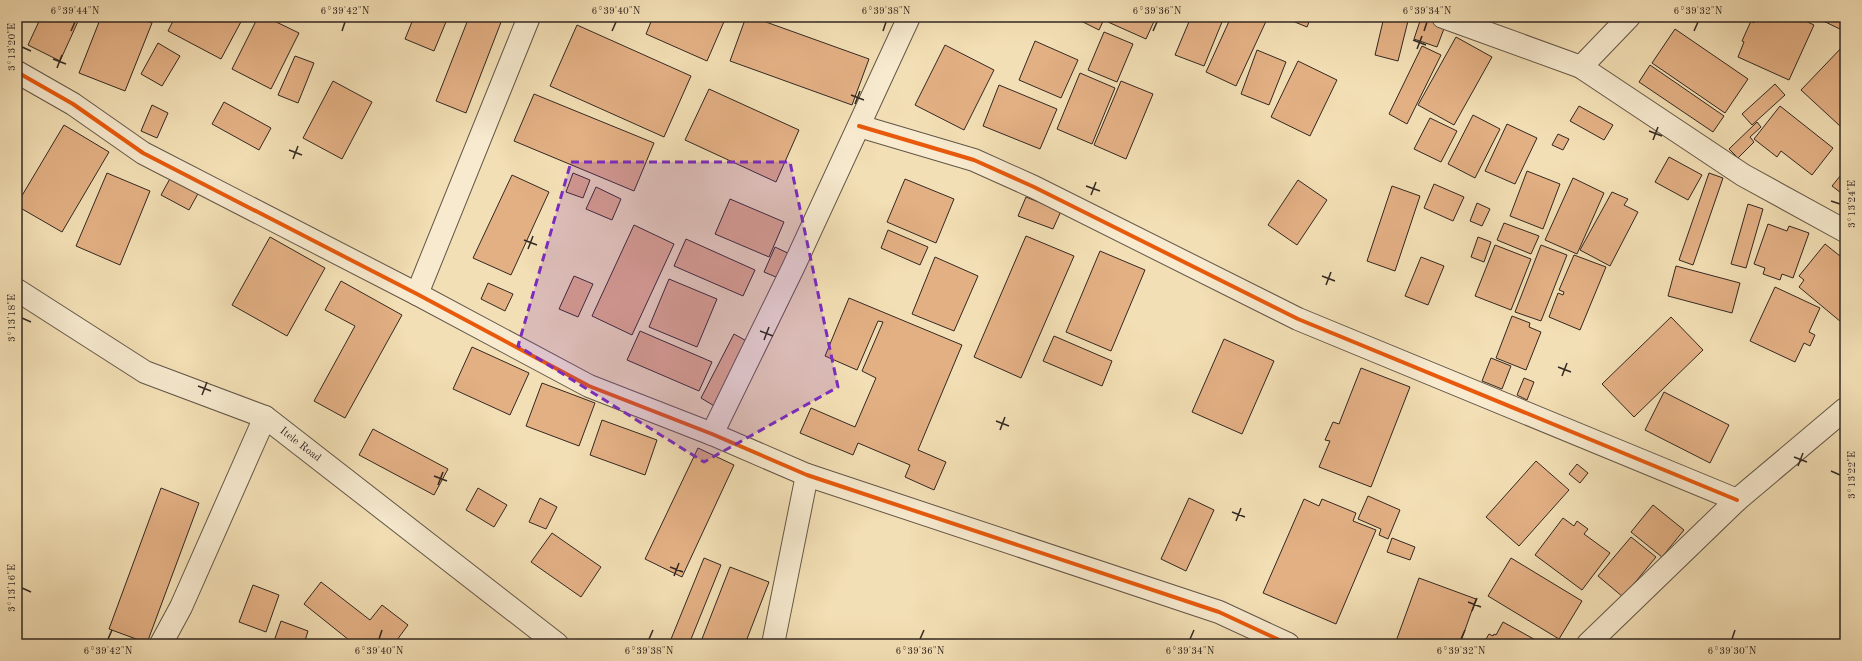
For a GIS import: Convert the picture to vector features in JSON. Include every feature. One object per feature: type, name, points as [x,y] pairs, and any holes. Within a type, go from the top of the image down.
[{"type":"street","points":[[417,294],[529,17]]},
{"type":"street","points":[[712,434],[793,268],[909,17]]},
{"type":"street","points":[[1443,17],[1581,66],[1743,175],[1845,231]]},
{"type":"street","points":[[1581,66],[1630,17]]},
{"type":"street","points":[[17,72],[73,104],[143,153],[417,294],[589,386],[712,434],[808,475],[1219,612],[1288,644]]},
{"type":"street","points":[[859,126],[974,160],[1034,187],[1298,319],[1737,500]]},
{"type":"street","name":"Itele Road","points":[[17,290],[145,372],[265,418],[557,644]]},
{"type":"street","points":[[1588,644],[1737,500],[1845,410]]},
{"type":"street","points":[[161,644],[180,606],[265,418]]},
{"type":"street","points":[[773,644],[808,475]]},
{"type":"highlighted area","points":[[571,162],[790,162],[838,387],[704,462],[518,346]]},
{"type":"building","points":[[41,17],[80,17],[60,61],[28,45]]},
{"type":"building","points":[[101,17],[136,17],[152,23],[125,91],[79,73]]},
{"type":"building","points":[[175,17],[243,18],[221,59],[168,31]]},
{"type":"building","points":[[258,17],[266,17],[299,33],[271,89],[232,69]]},
{"type":"building","points":[[414,17],[448,17],[434,51],[405,39]]},
{"type":"building","points":[[469,17],[503,17],[466,113],[436,101]]},
{"type":"building","points":[[653,17],[726,17],[707,61],[646,34]]},
{"type":"building","points":[[746,17],[752,17],[869,59],[852,105],[730,61]]},
{"type":"building","points":[[1073,17],[1105,17],[1099,30]]},
{"type":"building","points":[[1110,17],[1156,17],[1146,39],[1108,22]]},
{"type":"building","points":[[1191,17],[1210,17],[1222,22],[1204,66],[1175,55]]},
{"type":"building","points":[[1231,17],[1268,17],[1236,86],[1206,72]]},
{"type":"building","points":[[1311,17],[1307,27],[1285,18]]},
{"type":"building","points":[[1384,17],[1409,17],[1398,61],[1375,55]]},
{"type":"building","points":[[1757,17],[1797,17],[1814,25],[1789,80],[1738,57],[1744,42],[1742,41],[1751,21],[1754,23]]},
{"type":"building","points":[[1815,17],[1845,17],[1845,24],[1842,30]]},
{"type":"building","points":[[1421,18],[1445,26],[1437,47],[1414,39]]},
{"type":"building","points":[[577,25],[691,76],[664,137],[550,86]]},
{"type":"building","points":[[1675,29],[1748,79],[1725,113],[1652,63]]},
{"type":"building","points":[[1104,32],[1133,44],[1117,82],[1088,70]]},
{"type":"building","points":[[1456,37],[1492,57],[1454,125],[1418,105]]},
{"type":"building","points":[[1035,41],[1078,60],[1061,98],[1019,80]]},
{"type":"building","points":[[158,43],[180,56],[162,86],[141,74]]},
{"type":"building","points":[[1845,44],[1845,121],[1840,126],[1801,90]]},
{"type":"building","points":[[945,45],[994,70],[964,130],[915,105]]},
{"type":"building","points":[[1422,46],[1441,55],[1407,124],[1389,114]]},
{"type":"building","points":[[1257,50],[1286,62],[1269,105],[1241,94]]},
{"type":"building","points":[[295,56],[314,63],[298,103],[278,95]]},
{"type":"building","points":[[1298,61],[1337,80],[1310,136],[1271,117]]},
{"type":"building","points":[[1650,65],[1724,116],[1713,132],[1639,82]]},
{"type":"building","points":[[1080,73],[1115,88],[1092,144],[1057,129]]},
{"type":"building","points":[[333,81],[372,102],[342,159],[303,138]]},
{"type":"building","points":[[1121,81],[1153,94],[1126,159],[1094,145]]},
{"type":"building","points":[[1775,84],[1785,95],[1752,125],[1742,114]]},
{"type":"building","points":[[999,85],[1057,109],[1040,149],[983,126]]},
{"type":"building","points":[[709,89],[799,130],[776,182],[685,140]]},
{"type":"building","points":[[534,94],[654,143],[634,191],[514,141]]},
{"type":"building","points":[[224,102],[271,128],[259,150],[212,124]]},
{"type":"building","points":[[152,105],[168,113],[157,138],[141,131]]},
{"type":"building","points":[[1579,106],[1613,125],[1604,140],[1570,121]]},
{"type":"building","points":[[1780,106],[1833,148],[1812,175],[1781,151],[1777,157],[1754,139]]},
{"type":"building","points":[[1473,115],[1500,129],[1475,178],[1448,164]]},
{"type":"building","points":[[1430,118],[1457,131],[1441,162],[1414,149]]},
{"type":"building","points":[[1757,122],[1761,127],[1750,137],[1754,142],[1738,158],[1729,149]]},
{"type":"building","points":[[1507,124],[1537,138],[1515,184],[1485,171]]},
{"type":"building","points":[[64,125],[109,152],[62,232],[17,206],[17,204]]},
{"type":"building","points":[[1558,134],[1569,139],[1563,150],[1552,145]]},
{"type":"building","points":[[1669,157],[1702,175],[1688,200],[1655,182]]},
{"type":"building","points":[[1845,170],[1845,196],[1832,186]]},
{"type":"building","points":[[1527,171],[1560,184],[1543,229],[1510,216]]},
{"type":"building","points":[[107,173],[150,191],[120,265],[76,246]]},
{"type":"building","points":[[573,173],[590,180],[583,198],[566,192]]},
{"type":"building","points":[[1709,173],[1723,178],[1693,265],[1679,260]]},
{"type":"building","points":[[172,175],[200,190],[189,210],[161,195]]},
{"type":"building","points":[[512,175],[549,192],[511,275],[473,258]]},
{"type":"building","points":[[1573,178],[1604,193],[1577,254],[1545,240]]},
{"type":"building","points":[[905,179],[954,199],[936,243],[887,222]]},
{"type":"building","points":[[1298,180],[1327,200],[1297,245],[1268,225]]},
{"type":"building","points":[[1434,184],[1464,197],[1453,221],[1424,208]]},
{"type":"building","points":[[1392,186],[1420,196],[1395,271],[1367,261]]},
{"type":"building","points":[[596,187],[621,199],[612,220],[586,209]]},
{"type":"building","points":[[1612,192],[1628,199],[1624,205],[1638,212],[1610,266],[1580,250]]},
{"type":"building","points":[[1026,197],[1061,211],[1053,229],[1018,216]]},
{"type":"building","points":[[730,199],[784,222],[769,257],[715,234]]},
{"type":"building","points":[[1477,203],[1490,209],[1482,226],[1470,221]]},
{"type":"building","points":[[1748,204],[1763,209],[1746,268],[1731,264]]},
{"type":"building","points":[[1504,223],[1539,236],[1531,254],[1497,240]]},
{"type":"building","points":[[1768,224],[1787,231],[1789,226],[1809,233],[1793,278],[1782,274],[1780,280],[1763,274],[1765,268],[1754,264]]},
{"type":"building","points":[[634,225],[674,244],[632,335],[592,316]]},
{"type":"building","points":[[888,230],[928,247],[920,265],[881,248]]},
{"type":"building","points":[[1026,236],[1074,256],[1021,378],[974,357]]},
{"type":"building","points":[[270,237],[325,268],[287,336],[232,305]]},
{"type":"building","points":[[1478,237],[1491,242],[1484,262],[1471,257]]},
{"type":"building","points":[[686,239],[755,270],[743,296],[674,266]]},
{"type":"building","points":[[1825,244],[1845,260],[1845,318],[1841,322],[1799,287],[1804,280],[1799,276]]},
{"type":"building","points":[[1495,245],[1531,259],[1511,310],[1475,296]]},
{"type":"building","points":[[1541,245],[1567,255],[1541,321],[1515,312]]},
{"type":"building","points":[[775,247],[794,256],[783,280],[764,272]]},
{"type":"building","points":[[1100,251],[1145,270],[1111,351],[1066,332]]},
{"type":"building","points":[[1574,255],[1606,267],[1580,330],[1549,317],[1558,293],[1563,295],[1564,292],[1559,290]]},
{"type":"building","points":[[935,257],[978,276],[954,331],[912,314]]},
{"type":"building","points":[[1421,257],[1444,266],[1428,305],[1405,296]]},
{"type":"building","points":[[1676,266],[1740,283],[1732,313],[1668,296]]},
{"type":"building","points":[[574,276],[593,284],[578,317],[559,309]]},
{"type":"building","points":[[669,279],[717,299],[697,347],[649,327]]},
{"type":"building","points":[[341,281],[402,315],[345,418],[314,401],[355,326],[325,310]]},
{"type":"building","points":[[488,283],[513,294],[505,311],[481,299]]},
{"type":"building","points":[[1775,287],[1820,308],[1809,332],[1815,335],[1810,346],[1804,343],[1795,362],[1750,341]]},
{"type":"building","points":[[849,298],[962,345],[918,450],[946,462],[934,490],[905,477],[910,465],[858,443],[853,455],[800,433],[811,408],[855,427],[876,378],[862,371],[883,322],[878,321],[857,370],[825,356]]},
{"type":"building","points":[[1512,316],[1530,323],[1529,327],[1541,332],[1526,370],[1496,358]]},
{"type":"building","points":[[1671,317],[1703,350],[1634,417],[1602,384]]},
{"type":"building","points":[[640,331],[712,362],[699,391],[627,360]]},
{"type":"building","points":[[734,334],[750,343],[716,407],[701,398]]},
{"type":"building","points":[[1054,336],[1112,361],[1102,386],[1043,361]]},
{"type":"building","points":[[1224,339],[1274,361],[1242,434],[1192,412]]},
{"type":"building","points":[[472,347],[529,373],[510,415],[453,389]]},
{"type":"building","points":[[1491,358],[1511,366],[1502,389],[1482,381]]},
{"type":"building","points":[[1361,368],[1410,387],[1371,487],[1319,467],[1330,441],[1325,440],[1333,422],[1339,424]]},
{"type":"building","points":[[1524,378],[1534,382],[1527,400],[1517,395]]},
{"type":"building","points":[[542,383],[595,403],[579,446],[526,426]]},
{"type":"building","points":[[1664,392],[1729,425],[1710,463],[1645,430]]},
{"type":"building","points":[[602,420],[657,440],[645,475],[590,455]]},
{"type":"building","points":[[373,429],[448,469],[434,495],[359,455]]},
{"type":"building","points":[[698,448],[734,465],[682,577],[645,559]]},
{"type":"building","points":[[1536,461],[1569,490],[1519,546],[1486,517]]},
{"type":"building","points":[[1577,464],[1588,473],[1580,483],[1569,474]]},
{"type":"building","points":[[161,488],[199,503],[147,643],[109,629]]},
{"type":"building","points":[[478,488],[507,505],[494,527],[466,510]]},
{"type":"building","points":[[1368,496],[1400,510],[1388,539],[1379,535],[1381,529],[1358,519]]},
{"type":"building","points":[[540,498],[557,507],[546,529],[529,522]]},
{"type":"building","points":[[1189,498],[1214,510],[1186,571],[1161,559]]},
{"type":"building","points":[[1304,499],[1319,506],[1322,499],[1356,513],[1353,521],[1376,530],[1336,624],[1263,593]]},
{"type":"building","points":[[1653,505],[1684,530],[1662,557],[1631,532]]},
{"type":"building","points":[[1563,518],[1574,526],[1577,521],[1588,529],[1584,534],[1610,553],[1582,590],[1535,555]]},
{"type":"building","points":[[552,533],[601,567],[581,597],[531,562]]},
{"type":"building","points":[[1631,537],[1656,557],[1623,597],[1598,576]]},
{"type":"building","points":[[1392,538],[1415,547],[1410,560],[1387,552]]},
{"type":"building","points":[[704,558],[721,565],[689,644],[669,644]]},
{"type":"building","points":[[1511,558],[1582,601],[1559,639],[1488,596]]},
{"type":"building","points":[[730,567],[769,582],[745,644],[700,644]]},
{"type":"building","points":[[1419,578],[1476,599],[1460,644],[1395,644]]},
{"type":"building","points":[[321,582],[370,620],[382,605],[408,625],[394,644],[354,644],[304,604]]},
{"type":"building","points":[[253,585],[279,595],[266,632],[239,622]]},
{"type":"building","points":[[281,621],[308,631],[304,644],[273,644]]},
{"type":"building","points":[[1503,622],[1541,643],[1483,644],[1489,634],[1493,636],[1494,634],[1496,635]]},
{"type":"cycle path","points":[[17,72],[73,104],[143,153],[417,294],[589,386],[712,434],[807,475],[1219,612],[1288,644]]},
{"type":"cycle path","points":[[859,126],[974,160],[1034,187],[1298,319],[1737,500]]}]
